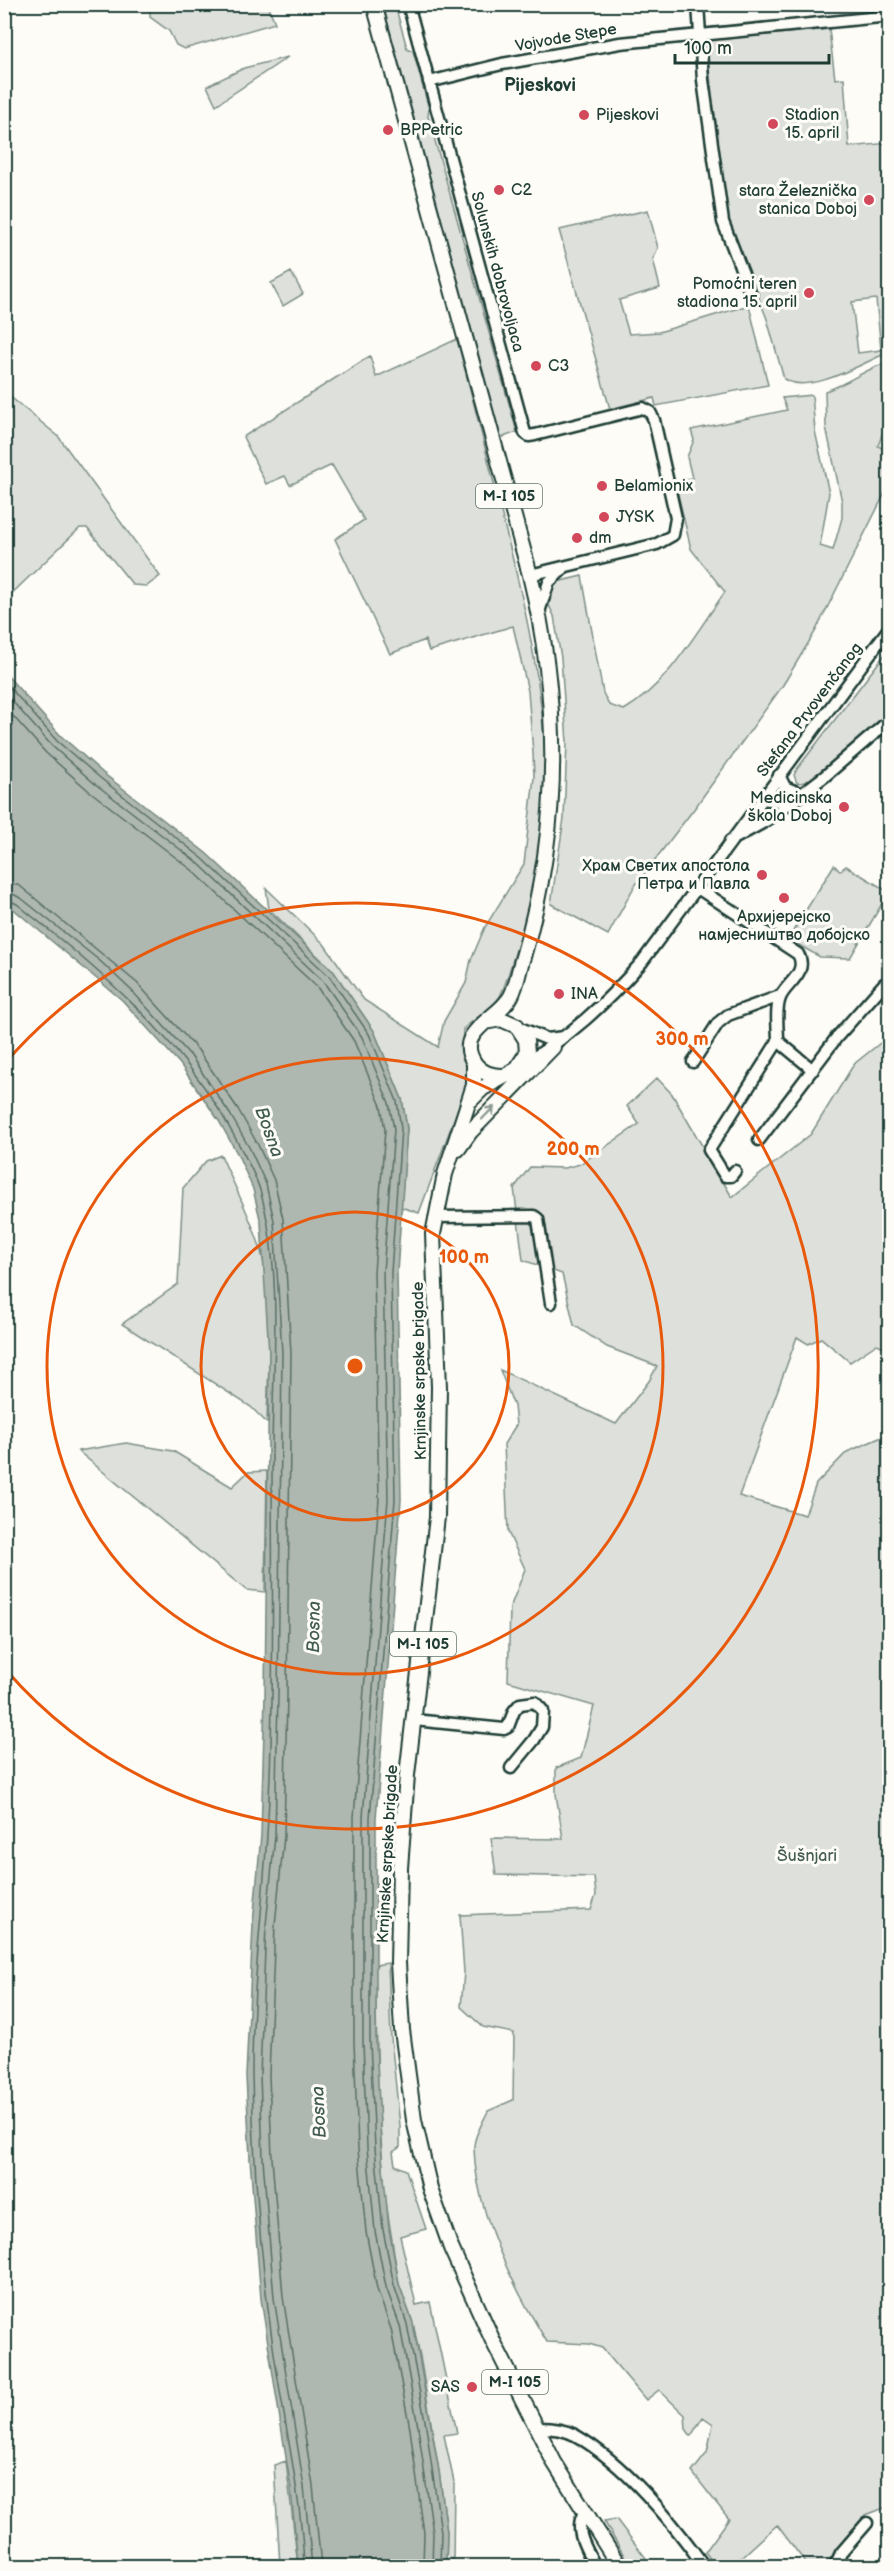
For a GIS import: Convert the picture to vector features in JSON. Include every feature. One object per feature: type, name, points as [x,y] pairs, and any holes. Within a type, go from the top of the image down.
[{"type":"main road","name":"M-I 105","points":[[374,4],[530,575],[539,612],[552,717],[553,775],[538,898],[511,996],[527,1047],[521,1065],[483,1088],[470,1102]]},
{"type":"main road","name":"M-I 105","points":[[470,1102],[474,1085],[474,1063],[469,1048],[470,1040],[473,1033],[511,996]]},
{"type":"main road","points":[[484,1022],[501,1019],[519,1027]]},
{"type":"main road","points":[[451,1158],[470,1132],[553,1047]]},
{"type":"main road","points":[[474,1063],[483,1072],[503,1076]]},
{"type":"main road","name":"Krnjinske srpske brigade","points":[[470,1102],[451,1158],[435,1217],[433,1251],[439,1387],[437,1517],[400,1868],[399,1963],[403,2041],[414,2120],[430,2189],[451,2248],[493,2341],[539,2428],[554,2462],[619,2566]]},
{"type":"street","name":"Solunskih dobrovoljaca","points":[[408,4],[525,433],[529,436],[535,435],[644,408],[650,412],[654,420],[676,518],[673,535],[657,544],[530,575]]},
{"type":"street","points":[[698,4],[703,80],[723,222],[752,297]]},
{"type":"street","name":"Vojvode Stepe","points":[[429,82],[547,56],[620,43],[700,33],[890,16]]},
{"type":"street","points":[[539,612],[549,582],[565,567]]},
{"type":"street","name":"Stefana Prvovenčanog","points":[[521,1065],[572,1033],[609,999],[642,962],[890,627]]},
{"type":"street","points":[[729,842],[766,821],[825,776],[890,720]]},
{"type":"street","points":[[779,775],[785,787],[800,793]]},
{"type":"street","points":[[762,799],[778,801],[800,793]]},
{"type":"street","points":[[693,1062],[718,1023],[728,1015],[780,996],[792,986],[801,963],[798,954],[696,887]]},
{"type":"street","points":[[759,1140],[851,1020],[884,984],[890,983]]},
{"type":"street","points":[[735,1171],[731,1176],[725,1176],[709,1150],[778,1041],[780,996]]},
{"type":"street","points":[[519,1027],[547,1039],[572,1033]]},
{"type":"street","points":[[778,1041],[813,1070]]},
{"type":"street","points":[[435,1217],[534,1216],[538,1219],[551,1303]]},
{"type":"street","points":[[414,1720],[504,1729],[508,1727],[514,1711],[520,1704],[535,1702],[543,1711],[542,1727],[511,1768]]},
{"type":"street","points":[[539,2428],[573,2434],[598,2451],[661,2513],[705,2566]]},
{"type":"street","points":[[584,2513],[579,2528],[594,2566]]},
{"type":"street","points":[[835,2566],[841,2553],[867,2523]]},
{"type":"green space","points":[[150,5],[268,5],[275,23],[184,49],[176,45],[169,31],[150,17]]},
{"type":"green space","points":[[383,5],[395,5],[407,48],[413,51],[429,109],[428,116],[517,432],[501,438]]},
{"type":"green space","points":[[829,29],[835,79],[844,78],[849,147],[889,143],[889,352],[822,381],[795,383],[784,379],[767,319],[728,220],[706,45],[711,40]],"holes":[[[876,299],[881,350],[858,353],[852,302]]]},
{"type":"green space","points":[[288,57],[216,105],[207,86],[244,68]]},
{"type":"green space","points":[[648,210],[658,248],[653,259],[660,288],[619,300],[629,334],[659,332],[749,305],[768,385],[656,406],[654,398],[610,409],[559,230]]},
{"type":"green space","points":[[291,272],[303,294],[283,306],[271,283]]},
{"type":"green space","points":[[457,339],[529,630],[544,733],[545,785],[542,837],[533,890],[518,944],[497,1001],[463,1029],[462,1052],[469,1069],[469,1079],[419,1213],[401,1207],[407,1128],[402,1099],[374,1031],[334,972],[269,909],[266,888],[324,944],[364,1000],[438,1047],[444,1021],[466,983],[471,960],[485,927],[524,864],[534,777],[528,691],[513,626],[429,651],[425,640],[390,654],[335,539],[364,520],[332,465],[290,485],[285,476],[266,484],[243,437],[370,356],[376,377]]},
{"type":"green space","points":[[889,362],[889,415],[878,446],[889,451],[887,489],[815,632],[783,685],[694,809],[634,887],[608,935],[551,904],[564,818],[567,742],[561,658],[554,616],[546,599],[557,582],[582,576],[603,693],[609,705],[624,710],[640,699],[654,687],[680,657],[725,592],[691,549],[675,482],[692,478],[687,457],[694,440],[691,430],[787,410],[782,398],[812,395],[815,431],[829,493],[820,546],[833,550],[842,518],[842,502],[826,427],[825,391]]},
{"type":"green space","points":[[8,395],[58,436],[160,576],[147,586],[133,585],[87,528],[80,528],[5,600],[4,398]]},
{"type":"green space","points":[[889,649],[889,710],[831,765],[818,775],[797,783],[794,775],[797,769]]},
{"type":"green space","points":[[834,865],[840,871],[846,866],[889,892],[850,958],[820,957],[788,939]]},
{"type":"green space","name":"Šušnjari","points":[[889,1036],[889,1349],[877,1344],[850,1362],[821,1338],[808,1344],[797,1337],[739,1496],[805,1515],[816,1484],[847,1452],[889,1434],[889,2511],[884,2508],[866,2515],[824,2566],[808,2566],[777,2525],[732,2566],[716,2566],[705,2552],[729,2519],[692,2472],[707,2453],[713,2424],[703,2417],[691,2436],[686,2429],[685,2415],[659,2390],[646,2400],[602,2348],[589,2344],[547,2342],[522,2298],[499,2250],[489,2224],[476,2174],[474,2145],[488,2111],[513,2100],[514,2033],[483,2027],[461,2007],[464,1972],[460,1915],[591,1910],[596,1895],[594,1877],[496,1875],[491,1838],[563,1839],[556,1794],[556,1768],[581,1758],[594,1706],[508,1681],[510,1608],[525,1569],[508,1532],[504,1444],[516,1425],[514,1406],[500,1370],[616,1424],[649,1381],[657,1366],[607,1347],[574,1325],[562,1274],[523,1260],[514,1188],[530,1167],[565,1168],[580,1164],[639,1124],[627,1106],[657,1078],[672,1094],[732,1197],[811,1134],[854,1064]]},
{"type":"green space","points":[[221,1155],[251,1222],[264,1264],[269,1309],[267,1423],[251,1407],[122,1324],[178,1284],[183,1188],[206,1161]]},
{"type":"green space","points":[[126,1443],[173,1451],[232,1487],[248,1472],[267,1471],[265,1592],[246,1590],[78,1451]]},
{"type":"green space","points":[[388,1963],[391,2038],[400,2126],[400,2147],[393,2152],[395,2165],[406,2170],[426,2229],[400,2236],[416,2305],[430,2302],[457,2433],[444,2435],[454,2482],[453,2566],[446,2566],[447,2532],[439,2471],[421,2362],[413,2323],[399,2284],[385,2196],[378,2097],[375,1965]]},
{"type":"green space","points":[[286,2461],[298,2566],[280,2566],[274,2465]]},
{"type":"green space","points":[[616,2519],[652,2566],[630,2566],[604,2521]]},
{"type":"water","name":"Bosna","points":[[4,672],[61,736],[103,773],[206,853],[334,972],[374,1031],[402,1099],[407,1128],[397,1272],[401,1500],[376,1818],[376,2041],[381,2147],[389,2229],[399,2284],[413,2323],[439,2471],[447,2532],[446,2566],[298,2566],[291,2489],[261,2299],[246,2076],[253,1924],[261,1835],[265,1695],[269,1353],[261,1223],[253,1189],[238,1155],[219,1121],[180,1064],[122,1000],[5,902]]},
{"type":"place","name":"Pijeskovi","points":[[584,115]]},
{"type":"place","name":"Stadion 15. april","points":[[773,124]]},
{"type":"place","name":"BPPetric","points":[[388,130]]},
{"type":"place","name":"C2","points":[[499,190]]},
{"type":"place","name":"stara Železnička stanica Doboj","points":[[869,200]]},
{"type":"place","name":"Pomoćni teren stadiona 15. april","points":[[809,293]]},
{"type":"place","name":"C3","points":[[536,366]]},
{"type":"place","name":"Belamionix","points":[[602,486]]},
{"type":"place","name":"JYSK","points":[[604,517]]},
{"type":"place","name":"dm","points":[[577,538]]},
{"type":"place","name":"Medicinska škola Doboj","points":[[844,807]]},
{"type":"place","name":"Храм Светих апостола Петра и Павла","points":[[762,875]]},
{"type":"place","name":"Архијерејско намјесништво добојско","points":[[784,898]]},
{"type":"place","name":"INA","points":[[559,994]]},
{"type":"place","name":"SAS","points":[[472,2387]]},
{"type":"district","name":"Pijeskovi","points":[[540,85]]}]
